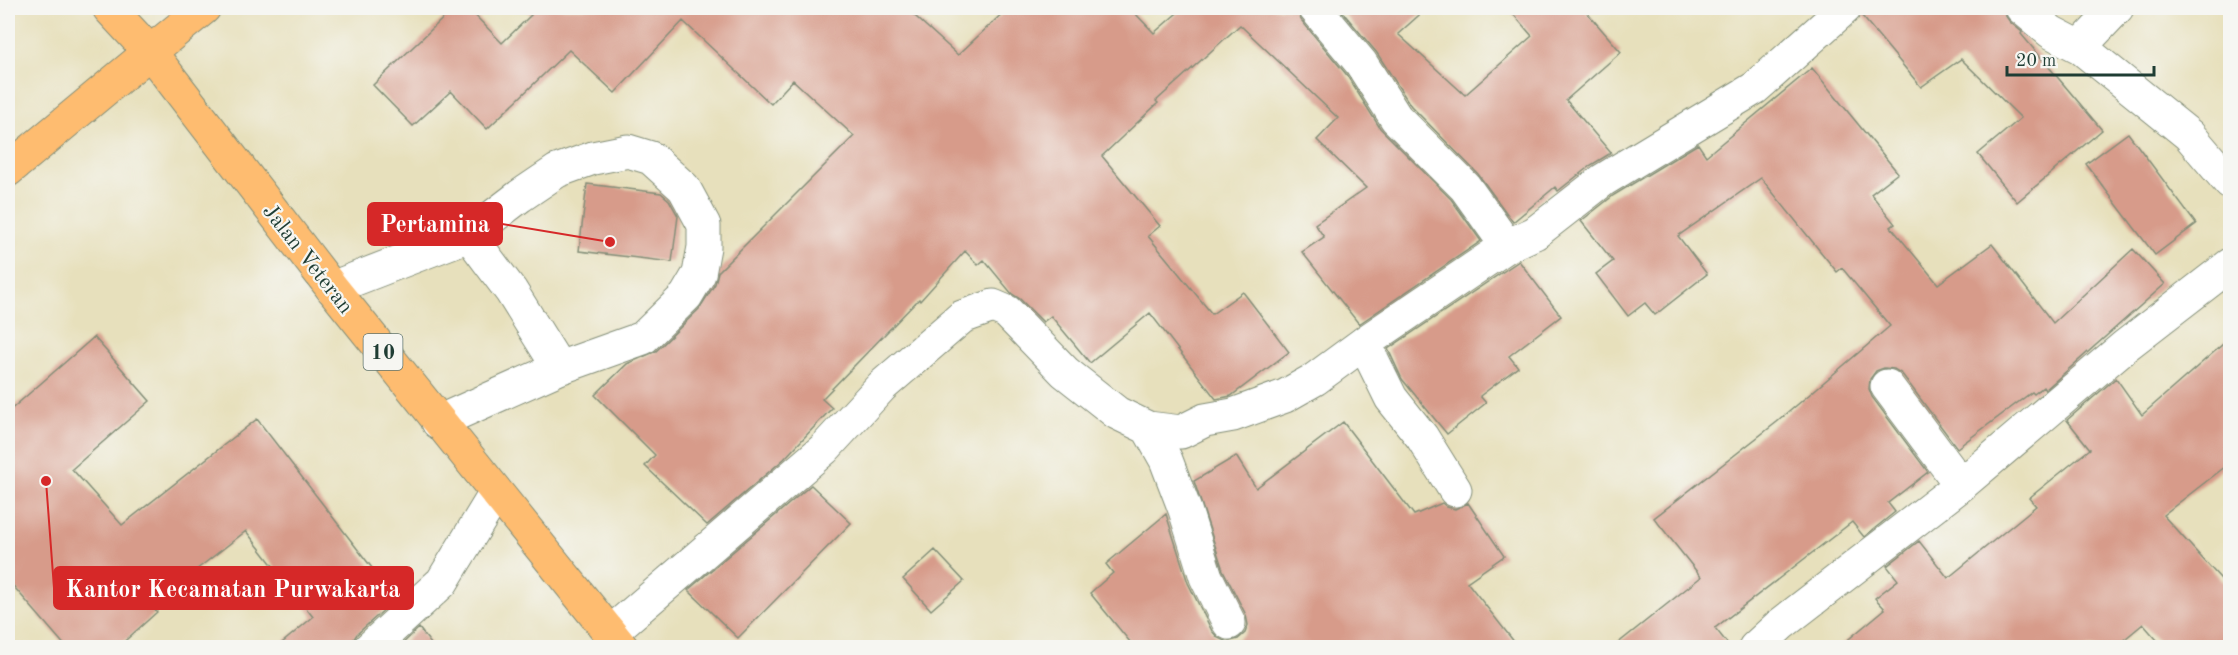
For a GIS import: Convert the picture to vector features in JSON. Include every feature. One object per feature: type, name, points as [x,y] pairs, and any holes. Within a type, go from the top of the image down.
[{"type":"main road","name":"Jalan Veteran","points":[[109,8],[150,52],[438,422],[616,640]]},
{"type":"main road","points":[[8,170],[204,8]]},
{"type":"street","points":[[1315,8],[1361,63],[1396,118],[1465,187],[1507,246]]},
{"type":"street","points":[[616,640],[825,449],[882,386],[962,317],[993,306],[1007,312],[1065,372],[1117,413],[1148,428],[1181,432],[1205,420],[1233,415],[1285,396],[1316,379],[1364,343],[1507,246],[1535,233],[1603,180],[1755,88],[1845,8]]},
{"type":"street","points":[[2022,8],[2050,32],[2080,47],[2189,135],[2230,183]]},
{"type":"street","points":[[2080,47],[2117,8]]},
{"type":"street","points":[[332,288],[469,235],[520,195],[557,171],[593,159],[628,151],[651,158],[684,188],[704,225],[704,247],[699,274],[687,296],[643,338],[560,368],[438,422]]},
{"type":"street","points":[[469,235],[510,291],[560,368]]},
{"type":"street","points":[[1755,648],[1780,625],[1961,485],[2125,346],[2230,265]]},
{"type":"street","points":[[1364,343],[1391,398],[1422,437],[1455,490]]},
{"type":"street","points":[[1887,386],[1961,485]]},
{"type":"street","points":[[1148,428],[1166,460],[1185,510],[1206,577],[1229,622]]},
{"type":"street","points":[[370,648],[442,582],[496,493]]},
{"type":"building","points":[[454,8],[468,8],[502,43],[531,15],[523,8],[906,8],[958,55],[1008,8],[1130,8],[1154,33],[1183,8],[1297,8],[1301,20],[1346,74],[1380,128],[1451,199],[1481,241],[1359,324],[1302,252],[1324,237],[1315,224],[1366,188],[1317,140],[1338,118],[1240,25],[1156,101],[1158,103],[1102,156],[1160,226],[1148,236],[1212,314],[1243,292],[1289,352],[1231,396],[1216,399],[1150,313],[1090,363],[1051,316],[1043,322],[1012,294],[984,260],[978,265],[965,251],[920,301],[919,299],[822,399],[832,408],[784,459],[707,525],[645,466],[655,455],[595,395],[627,364],[656,351],[699,309],[715,284],[718,272],[854,136],[793,80],[771,104],[683,21],[615,93],[569,50],[487,129],[451,91],[413,126],[373,85]]},
{"type":"building","points":[[1339,8],[1427,8],[1398,34],[1465,95],[1532,36],[1508,8],[1583,8],[1621,52],[1566,100],[1611,153],[1591,165],[1558,191],[1555,187],[1513,222],[1478,174],[1411,106],[1377,53]]},
{"type":"building","points":[[1863,8],[2004,8],[2005,15],[2010,22],[2022,32],[2021,34],[2102,130],[2017,202],[1978,154],[2021,118],[1961,59],[1921,87],[1862,16]]},
{"type":"building","points":[[1812,68],[1898,173],[1871,194],[1895,224],[1891,227],[1938,284],[1992,244],[2053,323],[2133,249],[2165,284],[2045,390],[2043,387],[2034,394],[2032,392],[1957,448],[1902,374],[1894,369],[1884,368],[1876,371],[1870,379],[1869,389],[1872,397],[1928,472],[1888,503],[1895,512],[1864,537],[1852,522],[1715,628],[1731,648],[1612,648],[1701,577],[1654,518],[1777,422],[1890,326],[1842,268],[1837,272],[1761,178],[1678,236],[1707,274],[1655,315],[1645,303],[1628,316],[1596,274],[1613,261],[1581,221],[1614,195],[1698,144],[1706,156]]},
{"type":"building","points":[[2128,133],[2196,224],[2155,255],[2086,164]]},
{"type":"building","points":[[587,184],[661,193],[669,200],[678,216],[672,262],[579,251]]},
{"type":"building","points":[[1519,261],[1561,316],[1509,356],[1518,367],[1480,396],[1486,403],[1447,434],[1402,379],[1388,349]]},
{"type":"building","points":[[94,337],[150,401],[72,469],[122,525],[257,419],[396,599],[357,634],[352,642],[352,648],[276,648],[313,617],[246,531],[151,605],[157,612],[117,648],[67,648],[8,580],[8,412]]},
{"type":"building","points":[[2230,338],[2230,463],[2163,515],[2230,589],[2230,648],[2164,648],[2143,624],[2114,648],[1838,648],[1885,609],[1875,598],[1898,580],[1887,566],[1919,541],[1948,578],[2036,506],[2029,498],[2090,449],[2067,420],[2116,378],[2142,415]]},
{"type":"building","points":[[1343,422],[1414,515],[1442,503],[1455,509],[1468,503],[1504,556],[1467,582],[1519,648],[1135,648],[1090,593],[1113,573],[1106,564],[1166,514],[1188,583],[1212,631],[1218,638],[1227,642],[1238,639],[1245,633],[1248,625],[1246,615],[1223,570],[1194,481],[1236,456],[1256,488]]},
{"type":"building","points":[[811,485],[851,523],[738,638],[688,590]]},
{"type":"building","points":[[935,550],[964,581],[931,610],[903,579]]},
{"type":"building","points":[[419,628],[434,648],[398,648]]},
{"type":"place","name":"Pertamina","points":[[610,242]]},
{"type":"place","name":"Kantor Kecamatan Purwakarta","points":[[46,481]]}]
